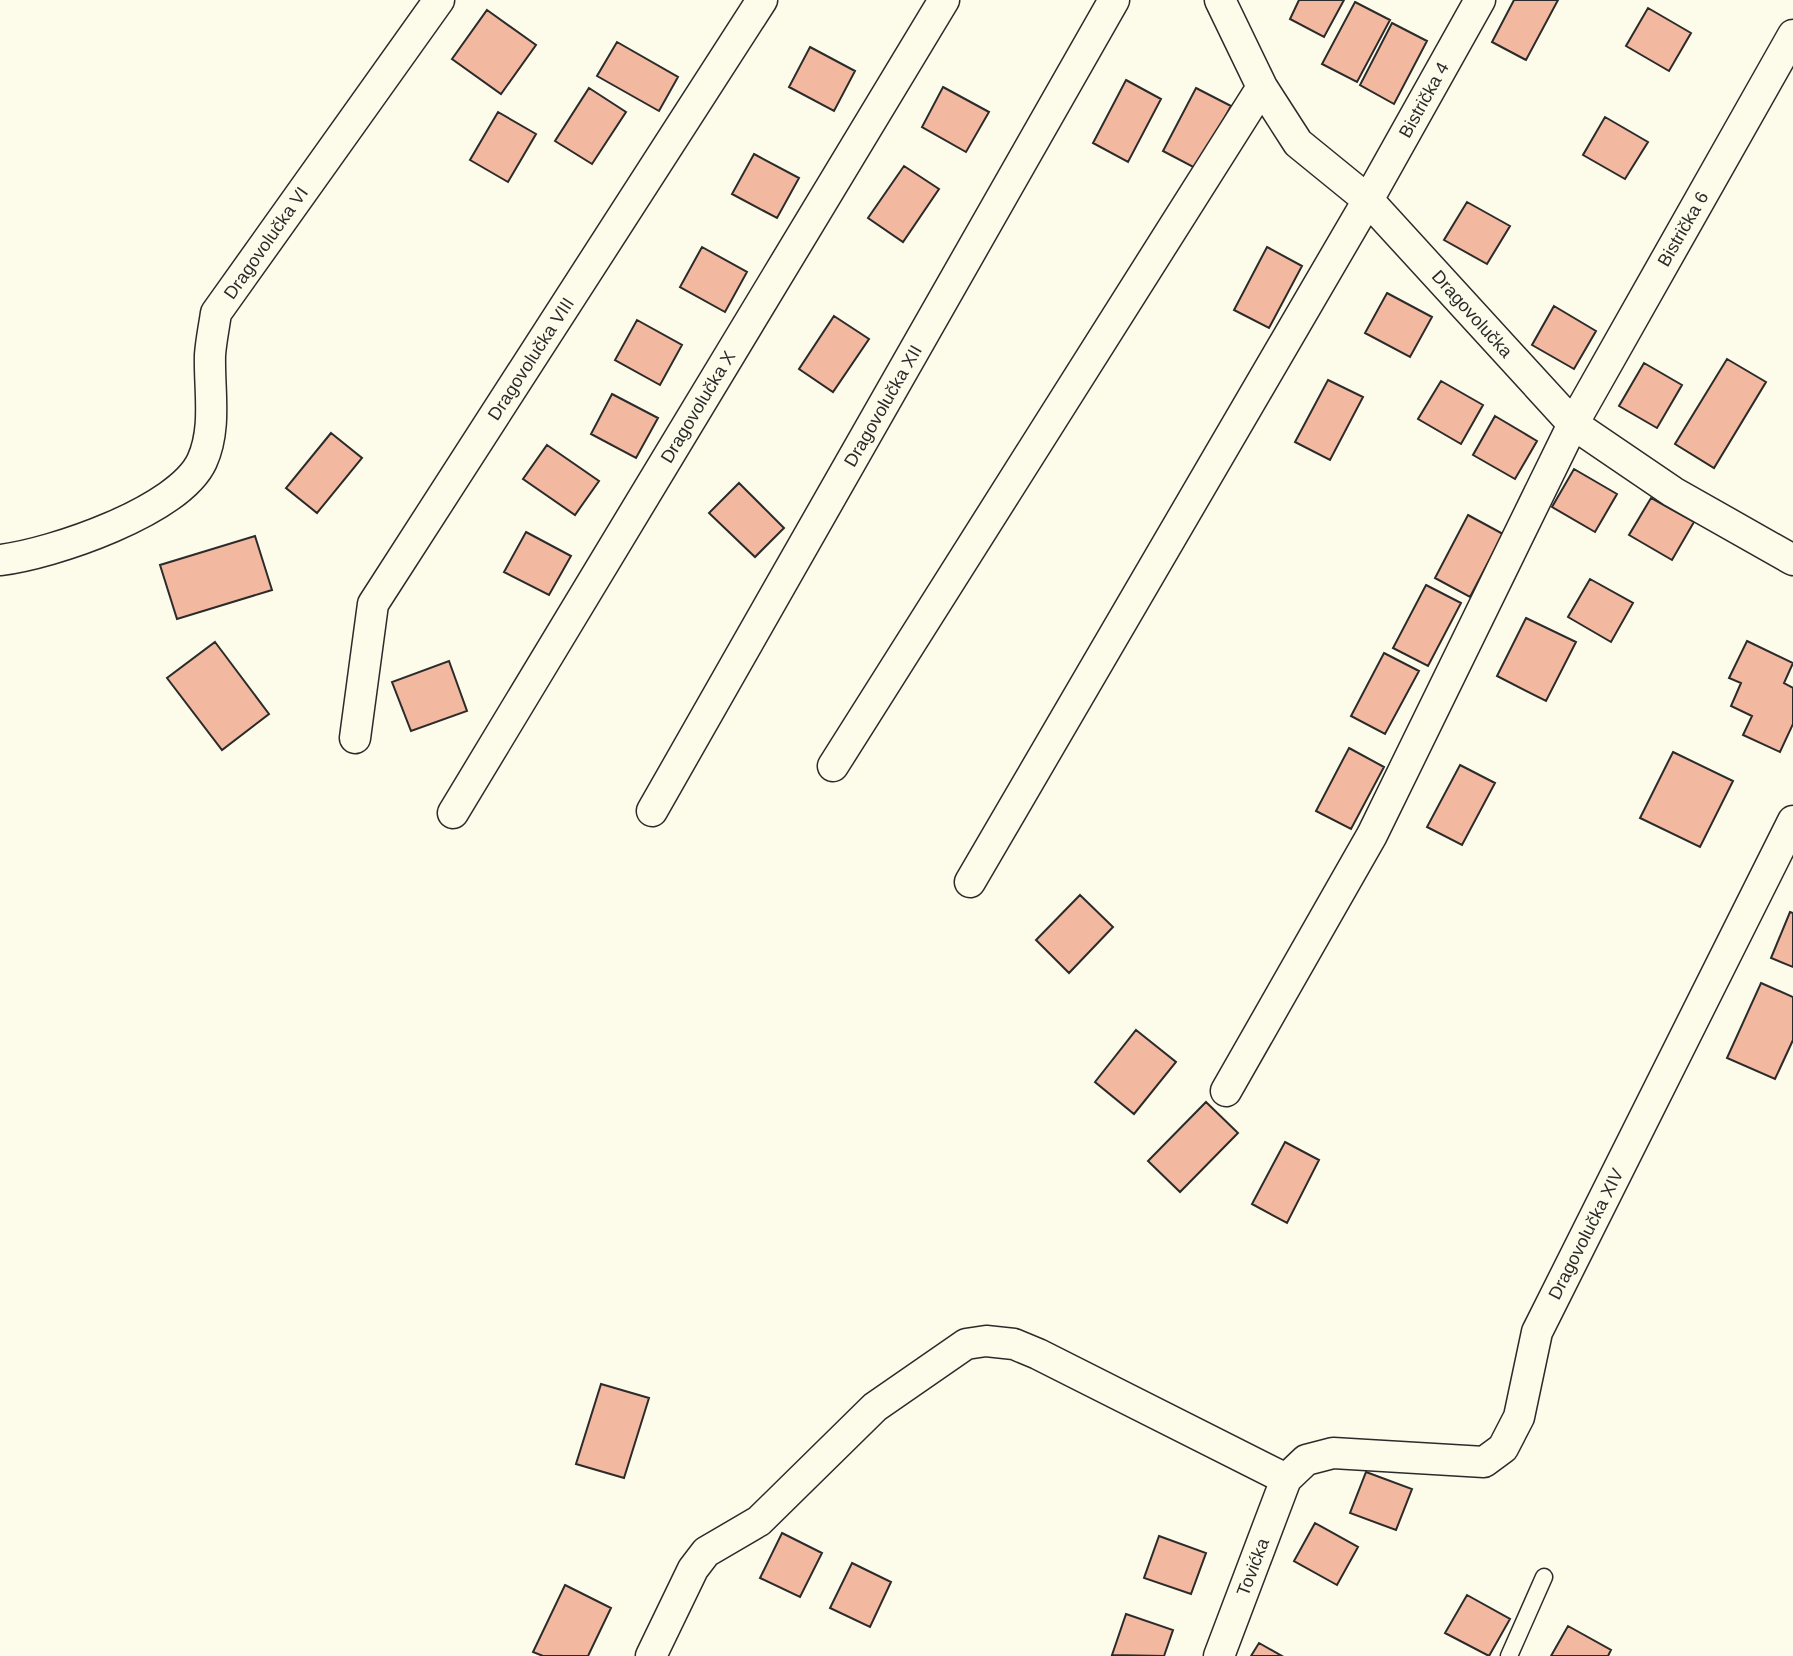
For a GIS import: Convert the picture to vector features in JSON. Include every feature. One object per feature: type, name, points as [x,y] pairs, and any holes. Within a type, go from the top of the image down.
[{"type":"street","name":"Dragovolučka VI","points":[[0,560],[113,529],[174,494],[202,462],[213,408],[210,355],[216,313],[439,0]]},
{"type":"street","name":"Dragovolučka VIII","points":[[355,738],[373,604],[762,0]]},
{"type":"street","name":"Dragovolučka X","points":[[453,813],[944,0]]},
{"type":"street","name":"Dragovolučka XII","points":[[652,811],[1114,0]]},
{"type":"street","name":"Bistrička 4","points":[[971,883],[1368,200],[1480,0]]},
{"type":"street","name":"Dragovolučka","points":[[1228,4],[1262,87],[1298,143],[1368,200],[1573,424],[1673,492],[1793,560]]},
{"type":"street","name":"Bistrička 6","points":[[1226,1091],[1371,835],[1573,424],[1793,35]]},
{"type":"street","points":[[833,766],[1262,87]]},
{"type":"street","name":"Dragovolučka XIV","points":[[1286,1479],[1306,1460],[1333,1452],[1484,1462],[1503,1448],[1519,1417],[1537,1332],[1793,821]]},
{"type":"street","points":[[651,1656],[693,1569],[706,1552],[759,1521],[875,1408],[966,1344],[986,1341],[1014,1344],[1286,1479]]},
{"type":"street","name":"Tovićka","points":[[1219,1656],[1286,1479]]},
{"type":"lane","points":[[1508,1656],[1544,1577]]},
{"type":"building","points":[[1299,0],[1344,0],[1324,37],[1290,19]]},
{"type":"building","points":[[1514,0],[1558,0],[1526,60],[1492,42]]},
{"type":"building","points":[[1355,2],[1390,20],[1357,82],[1322,64]]},
{"type":"building","points":[[1648,8],[1691,33],[1669,71],[1626,46]]},
{"type":"building","points":[[487,10],[536,45],[501,94],[452,59]]},
{"type":"building","points":[[1392,23],[1427,41],[1394,104],[1360,85]]},
{"type":"building","points":[[617,42],[678,77],[659,111],[597,76]]},
{"type":"building","points":[[810,47],[855,71],[834,111],[789,87]]},
{"type":"building","points":[[1126,80],[1161,99],[1128,162],[1093,143]]},
{"type":"building","points":[[943,87],[989,112],[966,152],[922,127]]},
{"type":"building","points":[[589,88],[626,112],[592,164],[555,141]]},
{"type":"building","points":[[1196,88],[1231,106],[1197,169],[1163,151]]},
{"type":"building","points":[[498,112],[536,134],[508,182],[470,160]]},
{"type":"building","points":[[1605,117],[1648,142],[1625,179],[1583,155]]},
{"type":"building","points":[[754,154],[799,178],[777,218],[732,194]]},
{"type":"building","points":[[904,166],[939,189],[903,242],[868,218]]},
{"type":"building","points":[[1467,202],[1510,226],[1487,264],[1444,240]]},
{"type":"building","points":[[702,247],[747,272],[725,312],[680,287]]},
{"type":"building","points":[[1267,247],[1302,266],[1269,328],[1234,310]]},
{"type":"building","points":[[1387,293],[1432,317],[1410,357],[1365,333]]},
{"type":"building","points":[[1554,306],[1596,331],[1574,369],[1532,345]]},
{"type":"building","points":[[834,316],[869,339],[833,392],[799,369]]},
{"type":"building","points":[[637,320],[682,345],[660,385],[615,360]]},
{"type":"building","points":[[1727,359],[1766,382],[1714,468],[1675,444]]},
{"type":"building","points":[[1644,363],[1682,385],[1657,428],[1619,406]]},
{"type":"building","points":[[1328,380],[1363,397],[1330,460],[1295,442]]},
{"type":"building","points":[[1441,381],[1483,405],[1461,444],[1418,419]]},
{"type":"building","points":[[612,394],[658,418],[636,458],[591,434]]},
{"type":"building","points":[[1495,416],[1537,441],[1515,479],[1473,455]]},
{"type":"building","points":[[331,433],[362,458],[317,513],[286,488]]},
{"type":"building","points":[[547,445],[599,481],[575,515],[523,479]]},
{"type":"building","points":[[1574,469],[1617,494],[1595,532],[1552,507]]},
{"type":"building","points":[[739,483],[784,528],[755,557],[709,513]]},
{"type":"building","points":[[1651,498],[1694,522],[1672,560],[1629,535]]},
{"type":"building","points":[[1468,515],[1503,534],[1470,597],[1435,578]]},
{"type":"building","points":[[526,532],[571,556],[549,595],[504,572]]},
{"type":"building","points":[[255,536],[272,590],[177,619],[160,565]]},
{"type":"building","points":[[1590,579],[1633,603],[1611,642],[1568,617]]},
{"type":"building","points":[[1426,585],[1461,603],[1428,666],[1393,648]]},
{"type":"building","points":[[1526,618],[1576,642],[1546,701],[1497,676]]},
{"type":"building","points":[[1747,641],[1793,663],[1784,683],[1793,688],[1793,724],[1780,752],[1743,735],[1752,716],[1731,706],[1741,683],[1729,678]]},
{"type":"building","points":[[215,642],[269,714],[222,750],[167,678]]},
{"type":"building","points":[[1384,653],[1419,671],[1385,734],[1351,716]]},
{"type":"building","points":[[449,661],[467,711],[411,731],[392,682]]},
{"type":"building","points":[[1349,748],[1384,767],[1351,829],[1316,811]]},
{"type":"building","points":[[1673,752],[1733,781],[1700,847],[1640,818]]},
{"type":"building","points":[[1460,765],[1495,783],[1462,845],[1427,827]]},
{"type":"building","points":[[1080,895],[1113,927],[1069,973],[1036,940]]},
{"type":"building","points":[[1790,912],[1793,913],[1793,967],[1771,958]]},
{"type":"building","points":[[1761,983],[1793,997],[1793,1040],[1775,1079],[1727,1058]]},
{"type":"building","points":[[1136,1030],[1176,1062],[1134,1114],[1095,1082]]},
{"type":"building","points":[[1206,1102],[1238,1133],[1180,1192],[1148,1161]]},
{"type":"building","points":[[1285,1142],[1319,1160],[1287,1223],[1252,1204]]},
{"type":"building","points":[[601,1384],[649,1398],[624,1478],[576,1464]]},
{"type":"building","points":[[1366,1472],[1412,1489],[1396,1530],[1350,1513]]},
{"type":"building","points":[[1315,1523],[1358,1547],[1337,1585],[1294,1561]]},
{"type":"building","points":[[782,1533],[822,1553],[800,1597],[760,1578]]},
{"type":"building","points":[[1159,1536],[1206,1553],[1191,1594],[1144,1578]]},
{"type":"building","points":[[852,1563],[891,1582],[870,1627],[830,1608]]},
{"type":"building","points":[[565,1585],[611,1608],[588,1656],[543,1656],[533,1652]]},
{"type":"building","points":[[1467,1595],[1510,1619],[1489,1656],[1445,1633]]},
{"type":"building","points":[[1126,1614],[1173,1630],[1164,1656],[1112,1655]]},
{"type":"building","points":[[1568,1626],[1611,1650],[1608,1656],[1551,1656]]},
{"type":"building","points":[[1259,1643],[1282,1656],[1251,1656]]}]
